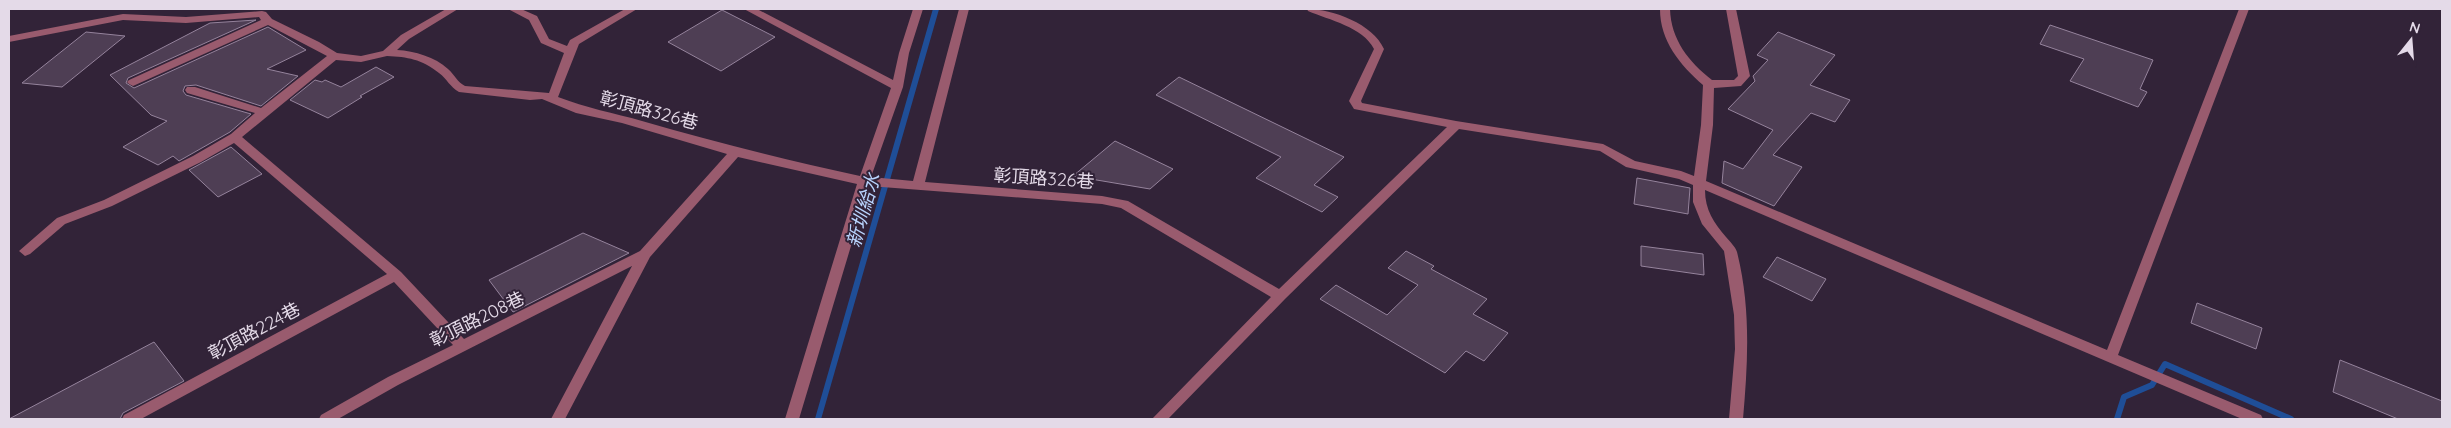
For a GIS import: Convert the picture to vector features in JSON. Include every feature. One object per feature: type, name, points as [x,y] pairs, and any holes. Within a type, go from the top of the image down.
[{"type":"street","points":[[387,53],[405,36],[453,9]]},
{"type":"street","points":[[513,9],[533,18],[545,42],[570,51]]},
{"type":"street","points":[[552,99],[574,42],[632,9]]},
{"type":"street","points":[[749,9],[897,87]]},
{"type":"street","points":[[792,419],[869,181],[918,9]]},
{"type":"street","points":[[918,186],[964,9]]},
{"type":"street","points":[[1312,9],[1371,34],[1378,45],[1379,49],[1355,101],[1358,106],[1456,125],[1602,148],[1617,160],[1634,167],[1681,175],[2256,419]]},
{"type":"street","points":[[1665,9],[1668,32],[1697,75],[1709,84],[1737,84],[1744,76],[1731,9]]},
{"type":"street","points":[[2111,356],[2244,9]]},
{"type":"street","name":"彰頂路326巷","points":[[9,39],[123,17],[186,20],[262,14],[268,20],[334,56],[361,59],[387,53],[413,54],[444,71],[455,85],[463,89],[530,96],[543,95],[580,110],[624,120],[734,152],[869,181],[1102,200],[1124,204],[1142,212],[1280,296]]},
{"type":"street","points":[[133,82],[268,20]]},
{"type":"street","points":[[25,251],[61,221],[108,203],[197,159],[235,137],[263,112],[334,56]]},
{"type":"street","points":[[1709,84],[1707,125],[1699,184],[1699,202],[1708,224],[1730,250],[1737,288],[1741,315],[1742,349],[1736,419]]},
{"type":"street","points":[[190,90],[263,112]]},
{"type":"street","points":[[1159,419],[1280,296],[1456,125]]},
{"type":"street","points":[[235,137],[396,276],[463,347]]},
{"type":"street","points":[[558,419],[645,254],[734,152]]},
{"type":"street","name":"彰頂路208巷","points":[[326,419],[393,381],[645,254]]},
{"type":"street","name":"彰頂路224巷","points":[[129,419],[396,276]]},
{"type":"building","points":[[722,10],[775,37],[721,71],[668,42]]},
{"type":"building","points":[[256,20],[128,78],[126,83],[134,88],[268,27],[306,50],[267,69],[298,76],[261,106],[196,85],[185,86],[183,91],[186,95],[251,114],[230,132],[179,161],[173,156],[158,165],[123,147],[167,121],[151,115],[110,75],[210,23]]},
{"type":"building","points":[[2050,25],[2153,60],[2140,89],[2147,92],[2138,107],[2070,81],[2084,59],[2040,44]]},
{"type":"building","points":[[86,32],[125,36],[62,87],[22,83]]},
{"type":"building","points":[[1778,32],[1835,55],[1810,85],[1850,100],[1835,122],[1811,113],[1773,155],[1802,167],[1774,206],[1722,183],[1724,161],[1743,169],[1773,130],[1728,109],[1755,81],[1753,76],[1768,60],[1757,55]]},
{"type":"building","points":[[376,67],[394,77],[360,96],[362,97],[328,118],[290,100],[315,80],[322,82],[325,80],[341,87]]},
{"type":"building","points":[[1179,77],[1344,157],[1314,185],[1338,197],[1322,212],[1256,178],[1281,157],[1156,95]]},
{"type":"building","points":[[1115,141],[1173,169],[1150,189],[1073,176]]},
{"type":"building","points":[[231,147],[262,174],[218,197],[189,170]]},
{"type":"building","points":[[1637,178],[1690,188],[1688,214],[1634,204]]},
{"type":"building","points":[[583,233],[629,253],[513,312],[489,280]]},
{"type":"building","points":[[1641,246],[1703,254],[1704,275],[1641,266]]},
{"type":"building","points":[[1406,251],[1434,266],[1431,269],[1487,299],[1473,314],[1508,333],[1484,361],[1466,351],[1445,373],[1320,299],[1336,285],[1387,315],[1418,285],[1388,268]]},
{"type":"building","points":[[1777,257],[1826,279],[1812,301],[1763,277]]},
{"type":"building","points":[[2197,303],[2262,328],[2256,349],[2191,323]]},
{"type":"building","points":[[154,342],[184,381],[123,413],[120,419],[9,419]]},
{"type":"building","points":[[2340,360],[2442,401],[2442,419],[2398,419],[2333,392]]},
{"type":"waterway","name":"新圳給水","points":[[818,419],[936,9]]},
{"type":"waterway","points":[[2117,419],[2124,397],[2152,385],[2165,364],[2291,419]]}]
